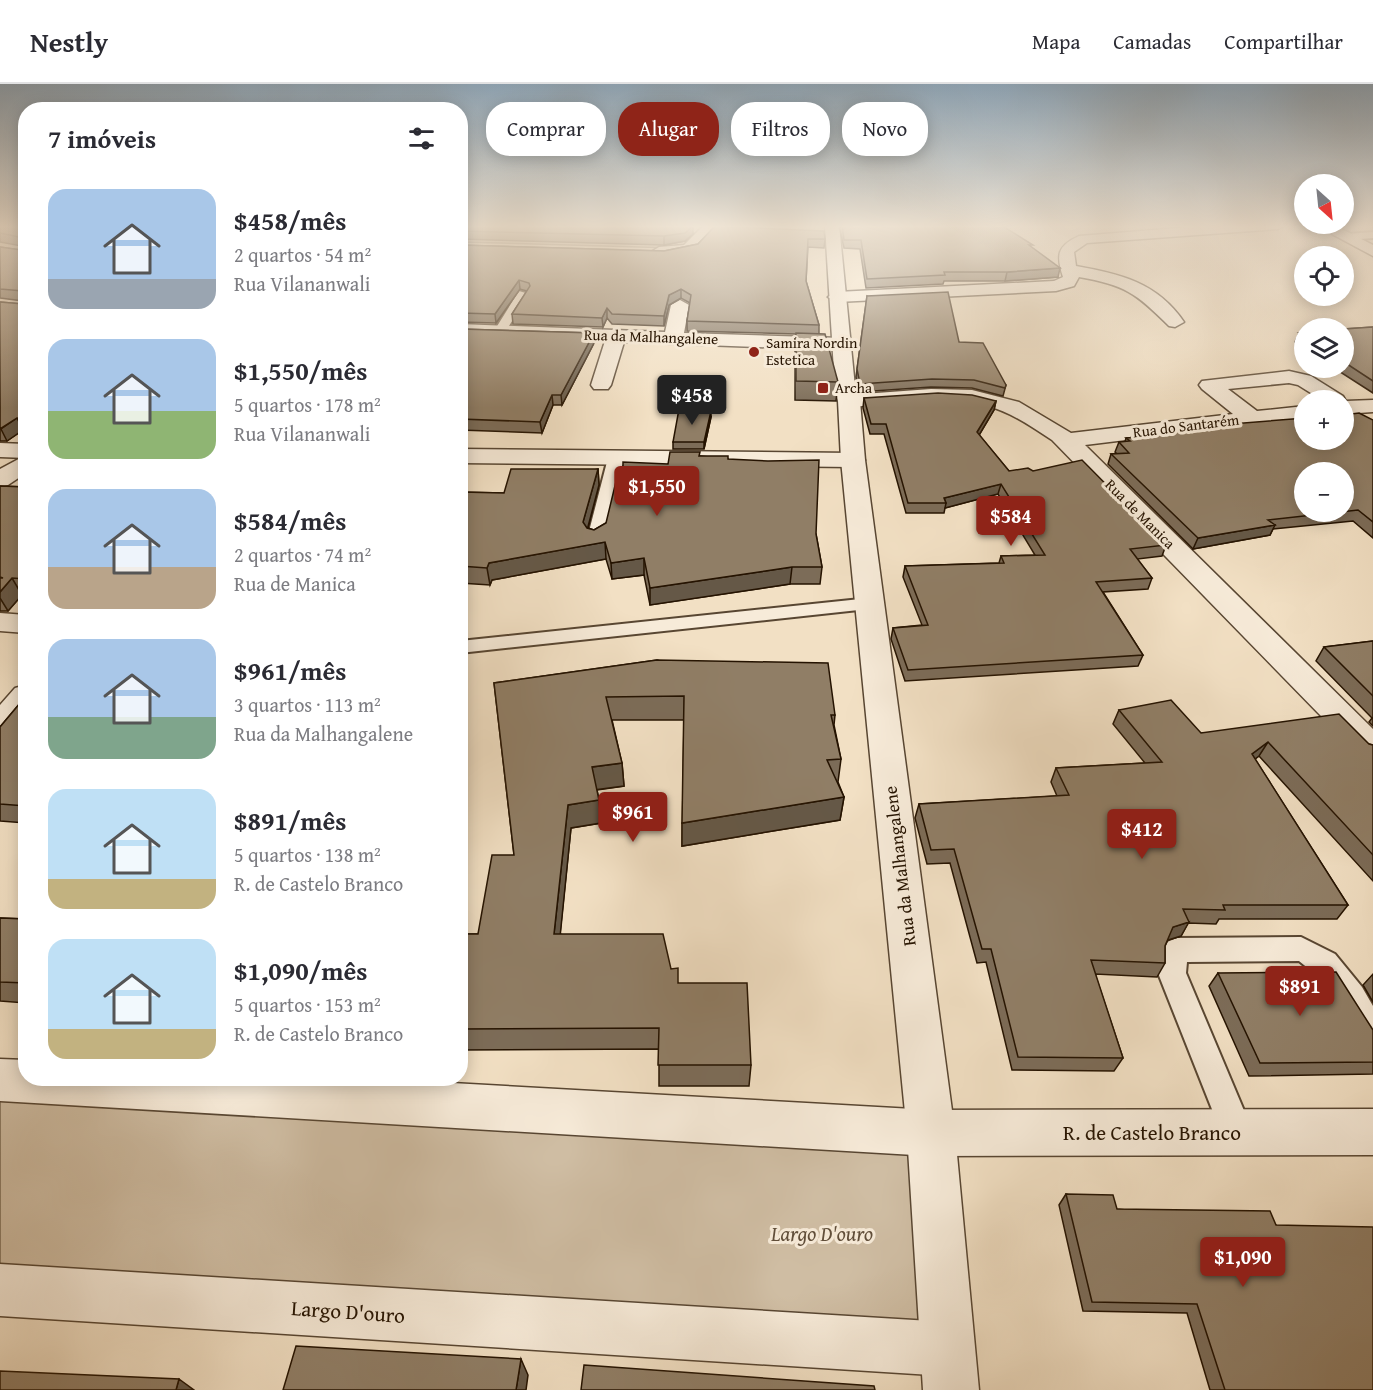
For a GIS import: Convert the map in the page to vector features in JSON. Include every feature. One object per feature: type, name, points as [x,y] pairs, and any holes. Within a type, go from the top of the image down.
[{"type":"street","name":"Rua da Malhangalene","points":[[836,286],[845,387],[849,401],[853,460],[932,1133],[949,1370]]},
{"type":"street","points":[[837,297],[1051,286]]},
{"type":"street","points":[[1132,286],[1146,293],[1175,322]]},
{"type":"street","points":[[673,338],[680,305]]},
{"type":"street","name":"Rua da Malhangalene","points":[[468,330],[842,344]]},
{"type":"street","points":[[601,386],[616,336]]},
{"type":"street","points":[[1252,418],[1209,385],[1289,376],[1304,380],[1320,390]]},
{"type":"street","name":"Rua de Manica","points":[[849,401],[942,395],[967,396],[1009,407],[1067,440],[1373,749]]},
{"type":"street","points":[[1354,405],[1373,406]]},
{"type":"street","points":[[1354,412],[1373,424]]},
{"type":"street","name":"Rua do Santarém","points":[[1067,440],[1294,413]]},
{"type":"street","points":[[0,450],[18,451]]},
{"type":"street","points":[[468,456],[853,460]]},
{"type":"street","points":[[0,480],[18,468]]},
{"type":"street","points":[[0,622],[18,623]]},
{"type":"street","points":[[0,726],[18,704]]},
{"type":"street","points":[[0,1080],[18,1080]]},
{"type":"street","points":[[253,1086],[932,1133]]},
{"type":"street","name":"R. de Castelo Branco","points":[[932,1133],[1373,1132]]},
{"type":"street","name":"Largo D'ouro","points":[[0,1290],[949,1370]]},
{"type":"lane","points":[[500,331],[523,294]]},
{"type":"lane","points":[[596,539],[616,458]]},
{"type":"lane","points":[[468,646],[870,604]]},
{"type":"lane","points":[[1237,1132],[1172,973],[1177,950],[1301,949],[1317,954],[1334,971],[1373,1033]]},
{"type":"green space","name":"Largo D'ouro","points":[[0,1080],[18,1081],[18,1086],[105,1086],[931,1133],[947,1349],[0,1290]]},
{"type":"building","points":[[0,286],[18,286],[18,291],[0,289]]},
{"type":"building","points":[[468,286],[515,286],[495,314],[468,313]]},
{"type":"building","points":[[530,286],[807,286],[819,325],[687,321],[691,295],[681,289],[669,295],[664,316],[612,314],[607,308],[602,318],[512,314]]},
{"type":"building","points":[[948,292],[959,342],[983,343],[1006,385],[1005,388],[974,380],[932,379],[860,384],[857,369],[867,296]]},
{"type":"building","points":[[0,302],[18,304],[18,418],[0,429]]},
{"type":"building","points":[[1373,327],[1373,381],[1354,369],[1354,328]]},
{"type":"building","points":[[468,329],[594,333],[561,395],[552,395],[540,422],[468,419]]},
{"type":"building","points":[[796,333],[825,334],[838,382],[796,381]]},
{"type":"building","points":[[938,393],[972,395],[996,401],[977,432],[1009,471],[1028,468],[1033,471],[1082,460],[1166,545],[1130,549],[1152,578],[1096,582],[1143,655],[908,670],[893,628],[928,625],[905,566],[1004,563],[1001,556],[1045,555],[1001,484],[944,498],[946,503],[908,503],[886,424],[871,424],[864,398]]},
{"type":"building","points":[[679,409],[711,411],[704,442],[673,442]]},
{"type":"building","points":[[1359,413],[1373,420],[1373,522],[1358,510],[1354,511],[1354,462],[1294,462],[1294,517],[1268,520],[1275,525],[1198,538],[1111,454],[1129,453],[1119,442],[1130,441],[1126,438],[1148,436],[1142,431],[1294,419],[1294,450],[1354,450],[1354,414]]},
{"type":"building","points":[[670,452],[700,452],[699,456],[728,456],[728,459],[819,460],[816,534],[822,567],[792,567],[650,588],[644,558],[611,563],[605,542],[489,563],[487,568],[468,567],[468,492],[504,493],[511,469],[598,469],[583,522],[587,528],[594,530],[606,523],[619,469],[623,469],[623,462],[668,464]]},
{"type":"building","points":[[0,486],[18,487],[18,578],[12,578],[0,592],[0,578],[3,578],[0,577]]},
{"type":"building","points":[[1373,641],[1373,696],[1324,647]]},
{"type":"building","points":[[657,660],[828,663],[835,715],[831,715],[841,759],[827,760],[844,797],[682,823],[684,696],[606,697],[622,763],[592,767],[599,800],[568,805],[554,934],[663,934],[671,969],[678,968],[678,983],[747,983],[751,1065],[658,1065],[659,1028],[468,1029],[468,934],[478,934],[492,855],[514,855],[494,683]]},
{"type":"building","points":[[1171,700],[1201,733],[1339,714],[1369,744],[1373,745],[1373,855],[1268,742],[1252,754],[1348,905],[1223,905],[1225,910],[1183,909],[1189,922],[1173,927],[1165,946],[1165,963],[1091,960],[1123,1058],[1018,1057],[991,949],[982,949],[954,849],[931,850],[919,804],[1069,795],[1056,768],[1162,762],[1119,710]]},
{"type":"building","points":[[18,706],[18,805],[0,804],[0,727]]},
{"type":"building","points":[[0,918],[18,919],[18,983],[0,982]]},
{"type":"building","points":[[1336,972],[1373,1030],[1373,1062],[1260,1063],[1218,973]]},
{"type":"building","points":[[1066,1194],[1113,1195],[1117,1209],[1270,1211],[1276,1225],[1373,1227],[1373,1390],[1225,1390],[1197,1304],[1092,1302]]},
{"type":"building","points":[[296,1346],[521,1359],[516,1390],[283,1390]]},
{"type":"building","points":[[584,1365],[874,1386],[875,1390],[581,1390]]},
{"type":"building","points":[[0,1371],[179,1379],[176,1390],[0,1390]]},
{"type":"place","name":"Samira Nordin Estetica","points":[[754,352]]},
{"type":"place","name":"Archa","points":[[823,388]]}]
